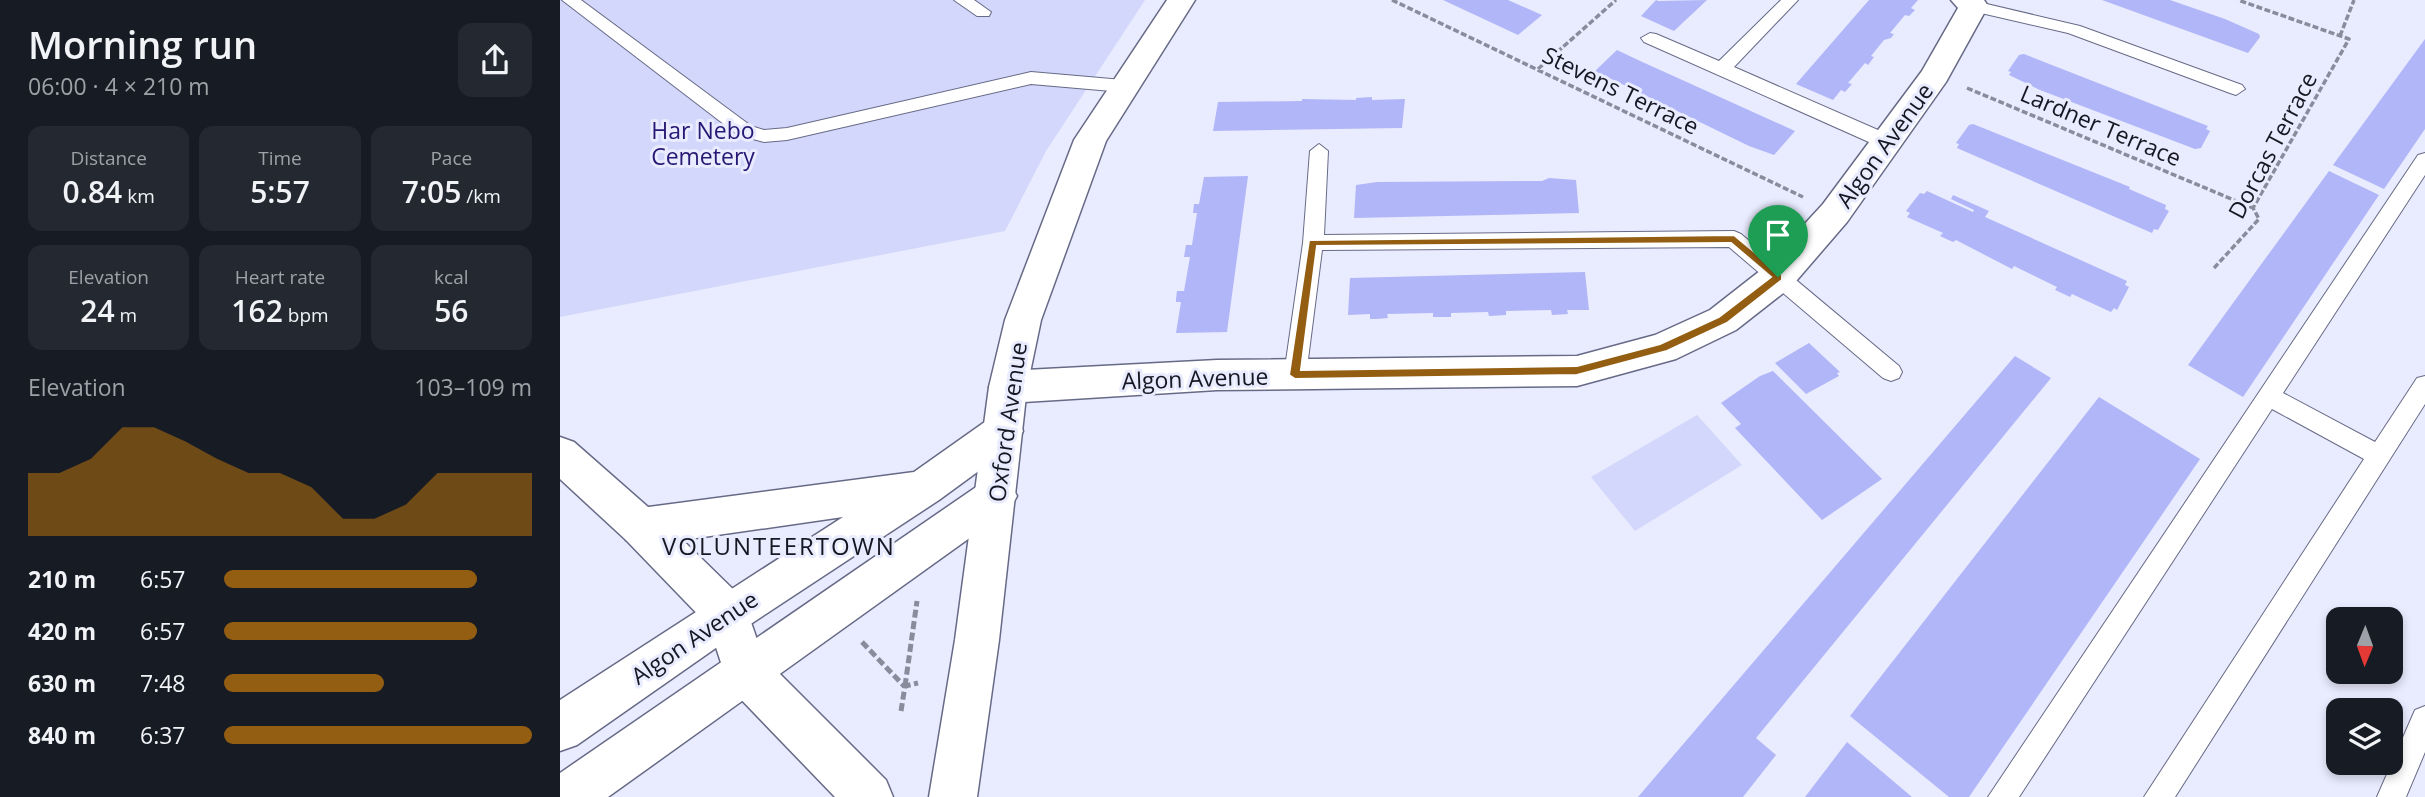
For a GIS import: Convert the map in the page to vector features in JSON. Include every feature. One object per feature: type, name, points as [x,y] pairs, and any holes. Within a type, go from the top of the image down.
[{"type":"street","name":"Oxford Avenue","points":[[953,797],[996,496],[1008,387],[1023,320],[1052,235],[1090,140],[1181,0]]},
{"type":"street","name":"Algon Avenue","points":[[1008,387],[1217,375],[1577,371],[1663,348],[1723,320],[1778,277],[1835,213],[1935,75],[1970,3]]},
{"type":"street","name":"Algon Avenue","points":[[560,728],[727,614],[925,487],[1003,431]]},
{"type":"street","points":[[560,454],[641,527],[727,614],[745,671],[869,797]]},
{"type":"street","points":[[641,527],[925,487]]},
{"type":"street","points":[[567,797],[996,496]]},
{"type":"lane","points":[[570,0],[745,131],[764,136],[787,134],[1031,78],[1123,86]]},
{"type":"lane","points":[[962,0],[983,12]]},
{"type":"lane","points":[[1722,69],[1790,0]]},
{"type":"lane","points":[[1970,3],[2009,10],[2059,25],[2236,89]]},
{"type":"lane","points":[[1650,38],[1887,142]]},
{"type":"lane","points":[[1295,375],[1312,243],[1319,151]]},
{"type":"lane","points":[[2002,797],[2425,160]]},
{"type":"lane","points":[[1312,243],[1734,239],[1891,372]]},
{"type":"lane","points":[[2158,797],[2425,385]]},
{"type":"lane","points":[[2268,397],[2379,456]]},
{"type":"lane","points":[[2391,797],[2425,720]]},
{"type":"path","name":"Stevens Terrace","points":[[1392,0],[1835,213]]},
{"type":"path","points":[[1538,69],[1616,0]]},
{"type":"path","points":[[2238,0],[2340,36]]},
{"type":"path","name":"Dorcas Terrace","points":[[2214,268],[2259,219],[2253,208],[2349,39],[2340,36],[2354,0]]},
{"type":"path","name":"Lardner Terrace","points":[[1935,75],[2253,208]]},
{"type":"path","points":[[901,710],[917,599]]},
{"type":"path","points":[[852,632],[905,686]]},
{"type":"path","points":[[905,686],[918,683]]},
{"type":"green space","name":"Har Nebo Cemetery","points":[[560,0],[1145,0],[1046,151],[1005,231],[560,317]]},
{"type":"green space","points":[[1697,415],[1742,465],[1635,531],[1591,477]]},
{"type":"building","points":[[1443,0],[1508,0],[1542,15],[1518,35]]},
{"type":"building","points":[[1656,0],[1707,0],[1674,31],[1641,16]]},
{"type":"building","points":[[1869,0],[1918,0],[1911,8],[1915,10],[1909,16],[1905,15],[1890,33],[1894,34],[1891,38],[1884,40],[1871,56],[1874,57],[1868,65],[1865,63],[1848,83],[1852,84],[1845,92],[1841,90],[1833,100],[1796,84]]},
{"type":"building","points":[[2102,0],[2170,0],[2225,19],[2259,34],[2260,37],[2248,53]]},
{"type":"building","points":[[2425,39],[2425,129],[2384,189],[2333,165]]},
{"type":"building","points":[[1617,50],[1795,131],[1774,155],[1749,146],[1595,71]]},
{"type":"building","points":[[2024,54],[2208,126],[2206,129],[2210,131],[2201,148],[2195,149],[2040,90],[2009,75],[2011,72],[2008,71],[2019,55]]},
{"type":"building","points":[[1372,97],[1372,100],[1405,99],[1402,128],[1213,131],[1218,102],[1356,100]]},
{"type":"building","points":[[1973,124],[2130,187],[2129,189],[2166,205],[2165,209],[2169,211],[2158,230],[2154,229],[2152,233],[1957,148],[1959,144],[1956,143],[1969,125]]},
{"type":"building","points":[[2329,171],[2379,195],[2243,397],[2188,365]]},
{"type":"building","points":[[1248,176],[1227,332],[1176,333],[1181,302],[1176,302],[1177,291],[1184,291],[1190,257],[1184,257],[1186,245],[1192,245],[1197,213],[1193,213],[1194,204],[1199,204],[1204,177]]},
{"type":"building","points":[[1549,178],[1576,180],[1579,213],[1354,218],[1356,185],[1377,182],[1542,181]]},
{"type":"building","points":[[1927,191],[1973,212],[1974,210],[1951,199],[1953,195],[1989,211],[1985,217],[2127,281],[2125,285],[2129,287],[2117,310],[2114,308],[2111,312],[2072,294],[2070,297],[2055,290],[2057,287],[2014,266],[2012,269],[1956,240],[1953,242],[1940,236],[1943,233],[1907,217],[1910,213],[1906,211],[1920,193]]},
{"type":"building","points":[[1585,272],[1589,310],[1567,310],[1568,314],[1552,315],[1551,310],[1506,311],[1506,315],[1489,316],[1488,312],[1451,313],[1451,317],[1433,317],[1433,313],[1387,314],[1388,318],[1376,319],[1370,319],[1370,314],[1348,315],[1350,278]]},
{"type":"building","points":[[1809,343],[1840,372],[1837,373],[1839,376],[1806,394],[1775,363]]},
{"type":"building","points":[[2015,356],[2051,378],[1756,738],[1776,755],[1743,797],[1638,797]]},
{"type":"building","points":[[1773,371],[1882,479],[1822,520],[1735,428],[1741,424],[1721,403],[1760,376]]},
{"type":"building","points":[[2099,397],[2200,459],[1969,797],[1949,797],[1850,716]]},
{"type":"building","points":[[1847,742],[1912,797],[1805,797]]},
{"type":"district","name":"VOLUNTEERTOWN","points":[[779,545]]},
{"type":"route","points":[[1734,239],[1778,277],[1723,320],[1663,348],[1577,371],[1295,375],[1312,243],[1734,239]]}]
